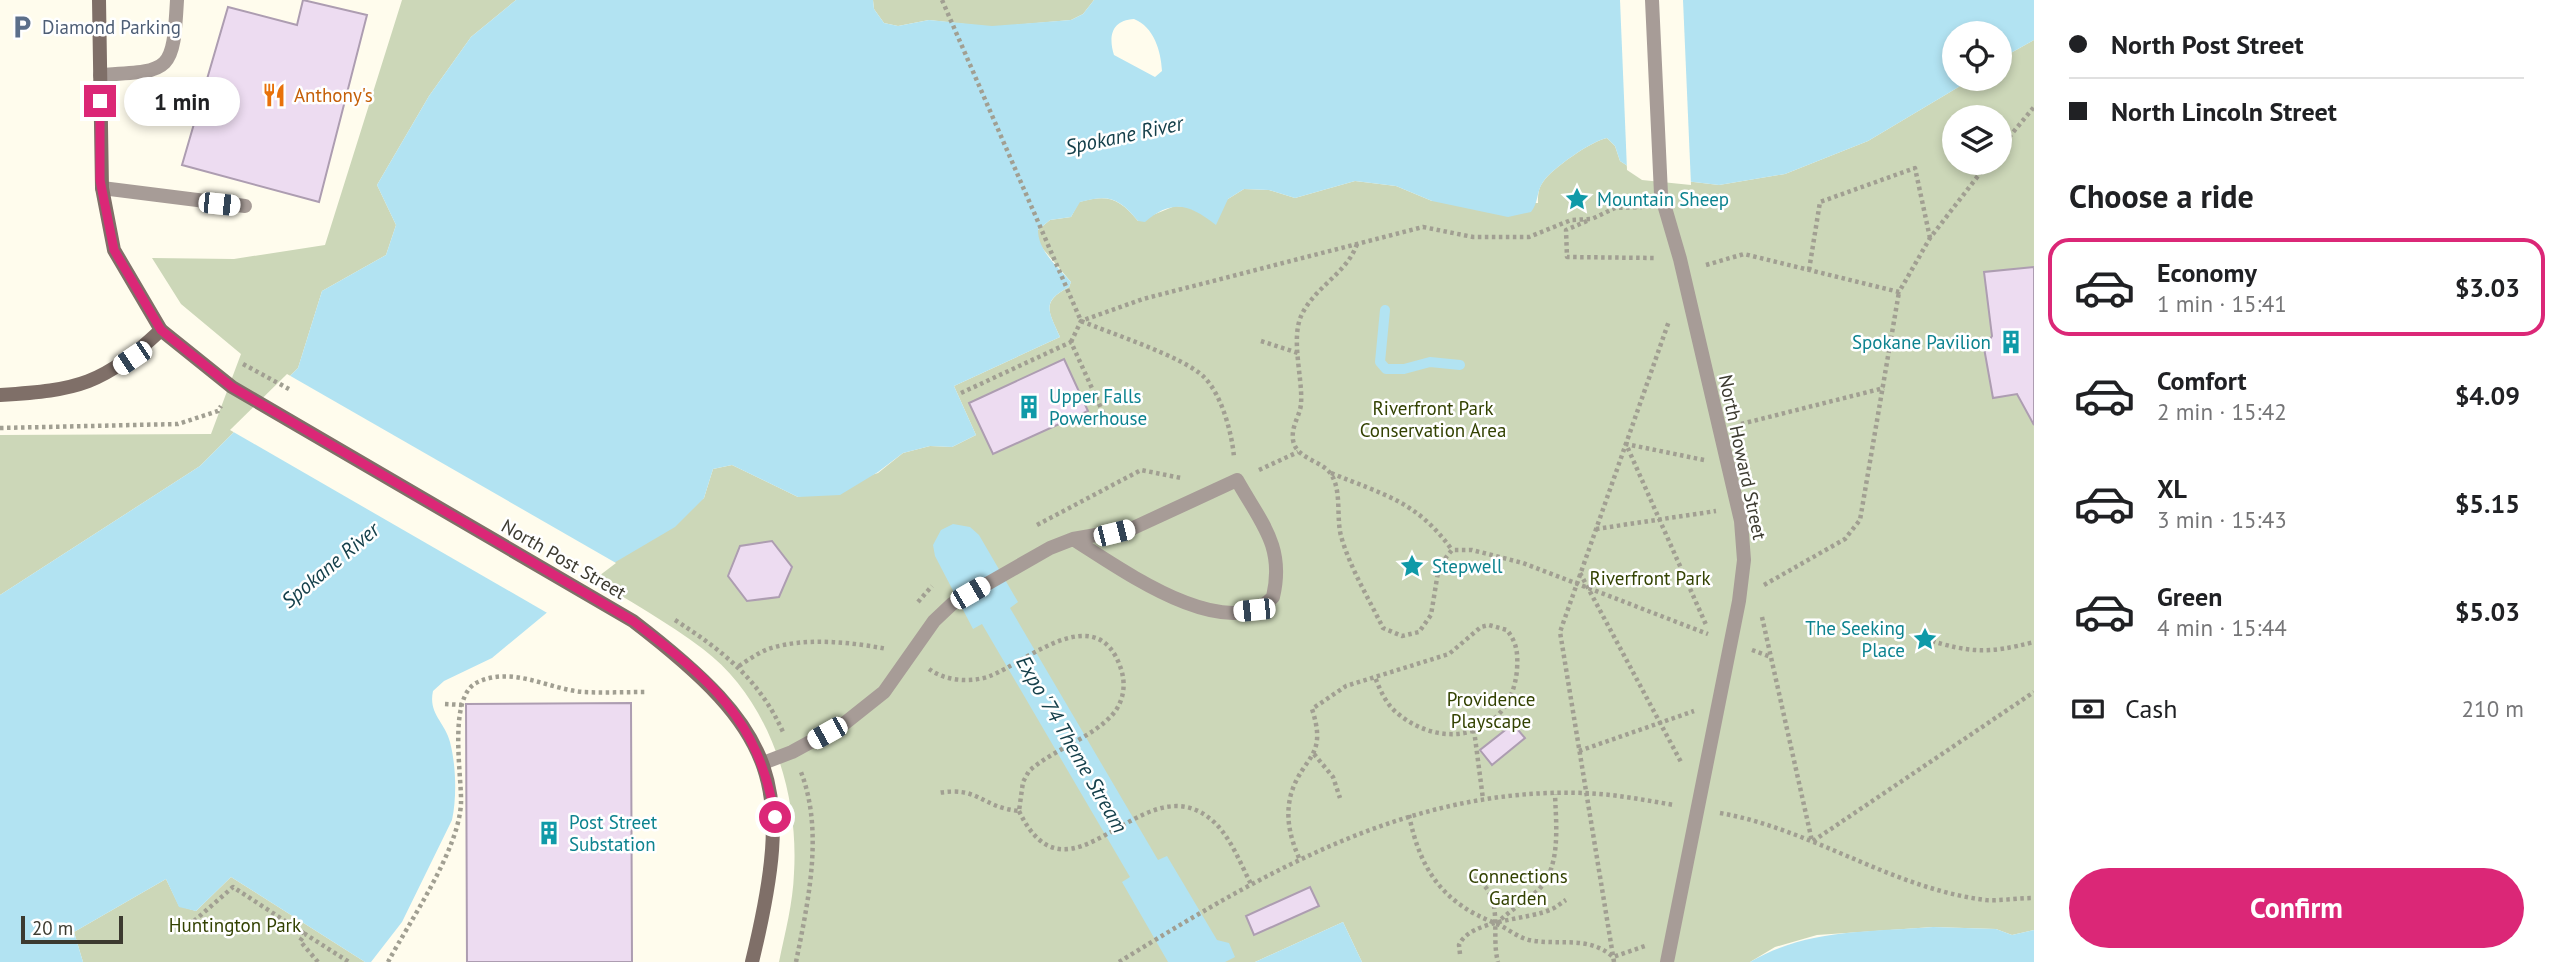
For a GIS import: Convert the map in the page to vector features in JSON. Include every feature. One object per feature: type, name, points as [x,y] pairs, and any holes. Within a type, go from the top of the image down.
[{"type":"street","name":"North Post Street","points":[[99,0],[102,188],[114,250],[161,330],[206,369],[417,497],[633,621],[684,660],[722,696],[750,734],[763,763],[775,817],[770,890],[752,962]]},
{"type":"street","points":[[100,75],[149,72],[163,67],[174,49],[177,0]]},
{"type":"street","name":"North Howard Street","points":[[1652,0],[1663,204],[1681,259],[1738,508],[1744,560],[1731,642],[1667,962]]},
{"type":"street","points":[[102,188],[245,206]]},
{"type":"street","points":[[0,395],[76,387],[102,378],[132,358],[161,330]]},
{"type":"street","points":[[763,763],[792,752],[845,723],[884,692],[934,621],[951,604],[1049,548],[1073,539],[1132,529],[1230,484],[1277,554],[1278,576],[1273,597],[1254,610],[1233,612],[1181,602],[1073,539]]},
{"type":"path","points":[[942,0],[1081,321],[1162,353],[1204,377],[1231,427],[1230,484]]},
{"type":"path","points":[[2012,134],[2034,107]]},
{"type":"path","points":[[1809,270],[1820,202],[1915,168],[1930,238]]},
{"type":"path","points":[[1756,590],[1845,539],[1860,520],[1899,292],[1930,238],[1979,175]]},
{"type":"path","points":[[1663,204],[1615,208],[1566,230],[1567,257],[1681,259]]},
{"type":"path","points":[[961,393],[1071,342],[1081,321],[1143,299],[1423,227],[1473,237],[1529,237],[1571,220],[1592,219]]},
{"type":"path","points":[[1357,244],[1352,258],[1321,289],[1301,316],[1298,354],[1301,406],[1293,425],[1293,441],[1298,452],[1331,473],[1408,505],[1434,524],[1452,550]]},
{"type":"path","points":[[1613,960],[1560,632],[1684,276],[1710,263],[1744,254],[1899,292]]},
{"type":"path","points":[[1261,341],[1298,354]]},
{"type":"path","points":[[1071,342],[1105,417]]},
{"type":"path","points":[[1720,429],[1884,388]]},
{"type":"path","points":[[0,428],[178,424],[218,411]]},
{"type":"path","points":[[1626,444],[1728,465]]},
{"type":"path","points":[[1331,473],[1337,489],[1337,516],[1342,539],[1383,628],[1402,636],[1419,632],[1431,615],[1438,566],[1452,550],[1472,550],[1523,563],[1711,635],[1626,444]]},
{"type":"path","points":[[1025,531],[1141,470],[1230,484],[1298,452]]},
{"type":"path","points":[[1596,529],[1738,508]]},
{"type":"path","points":[[1580,573],[1660,722],[1699,803]]},
{"type":"path","points":[[917,606],[925,590],[935,584]]},
{"type":"path","points":[[1759,603],[1812,841]]},
{"type":"path","points":[[1299,858],[1289,828],[1291,795],[1314,754],[1318,734],[1312,709],[1346,686],[1449,654],[1481,627],[1489,625],[1507,630],[1518,649],[1516,684],[1511,700],[1490,723],[1474,730],[1438,733],[1420,727],[1396,712],[1383,697],[1375,677]]},
{"type":"path","points":[[739,666],[766,650],[800,644],[856,643],[912,654],[932,671],[947,678],[968,680],[989,677],[1035,650],[1062,638],[1084,636],[1101,642],[1117,656],[1124,677],[1122,700],[1112,715],[1029,771],[1023,782],[1019,811],[1033,834],[1044,844],[1059,849],[1086,846],[1165,805],[1188,805],[1210,818],[1226,837],[1251,884]]},
{"type":"path","points":[[1925,639],[1963,650],[1995,652],[2034,642]]},
{"type":"path","points":[[1731,642],[1771,657]]},
{"type":"path","points":[[388,962],[458,834],[461,804],[459,722],[467,692],[476,682],[491,678],[535,678],[557,687],[582,692],[647,692]]},
{"type":"path","points":[[1812,841],[2034,692]]},
{"type":"path","points":[[1579,751],[1718,703]]},
{"type":"path","points":[[445,704],[462,705]]},
{"type":"path","points":[[1474,730],[1483,799]]},
{"type":"path","points":[[1314,754],[1333,777],[1340,798]]},
{"type":"path","points":[[938,793],[968,791],[998,808],[1019,811]]},
{"type":"path","points":[[1119,962],[1251,884],[1343,838],[1409,815],[1483,799],[1586,793],[1699,803],[1812,841],[1937,888],[1987,900],[2034,898]]},
{"type":"path","points":[[1496,924],[1515,905],[1536,892],[1551,871],[1554,857],[1555,794]]},
{"type":"path","points":[[1409,815],[1416,849],[1437,888],[1470,912],[1528,940],[1590,944],[1613,960]]},
{"type":"path","points":[[1474,878],[1491,892],[1498,962]]},
{"type":"path","points":[[194,921],[233,887],[349,962]]},
{"type":"path","points":[[1460,954],[1459,945],[1467,934],[1551,910],[1566,900]]},
{"type":"path","points":[[304,934],[300,941],[318,962]]},
{"type":"green space","points":[[402,0],[516,0],[471,37],[429,96],[377,185],[396,225],[386,255],[322,291],[298,368],[200,466],[0,595],[0,435],[211,434],[241,354],[181,304],[152,258],[234,259],[325,245]]},
{"type":"green space","points":[[873,0],[1094,0],[1083,14],[1071,20],[992,27],[929,20],[898,26],[884,23],[874,9]]},
{"type":"green space","name":"Riverfront Park","points":[[2034,40],[2034,930],[2012,935],[1996,929],[1933,927],[1817,935],[1775,947],[1750,962],[1362,962],[1343,922],[1255,962],[779,962],[792,895],[794,842],[785,780],[762,720],[746,694],[726,670],[703,649],[590,577],[704,498],[713,469],[732,465],[798,497],[878,473],[903,453],[930,446],[952,447],[976,435],[954,386],[1060,337],[1050,314],[1051,303],[1071,282],[1043,249],[1038,240],[1038,230],[1050,220],[1071,217],[1079,202],[1098,198],[1112,200],[1125,207],[1138,221],[1175,206],[1195,208],[1228,199],[1244,189],[1269,190],[1295,198],[1355,181],[1396,186],[1432,201],[1538,203],[1541,185],[1547,176],[1583,149],[1607,138],[1615,146],[1620,161],[1643,176],[1719,185],[1785,174],[1868,141],[1952,91],[2012,91],[2012,52]]},
{"type":"green space","name":"Huntington Park","points":[[231,877],[365,962],[83,962],[74,932],[166,879],[179,906],[196,911]]},
{"type":"water","name":"Spokane River","points":[[516,0],[873,0],[874,9],[884,23],[898,26],[929,20],[992,26],[1071,20],[1083,14],[1094,0],[2034,0],[2034,40],[2012,52],[2012,21],[1942,21],[1942,91],[1952,91],[1868,141],[1785,174],[1719,185],[1643,176],[1620,161],[1615,146],[1607,138],[1583,149],[1547,176],[1531,212],[1508,217],[1432,201],[1396,186],[1355,181],[1295,198],[1269,190],[1244,189],[1228,199],[1216,225],[1198,213],[1181,207],[1164,210],[1145,222],[1138,221],[1125,207],[1113,200],[1099,198],[1080,202],[1071,217],[1050,220],[1038,230],[1045,252],[1071,282],[1069,287],[1054,297],[1050,308],[1060,337],[954,386],[976,435],[952,447],[930,446],[903,453],[840,495],[798,497],[732,465],[713,469],[704,498],[675,527],[590,577],[492,658],[444,681],[433,691],[433,706],[448,735],[454,761],[452,820],[402,922],[371,962],[365,962],[231,877],[196,911],[179,907],[166,879],[74,932],[83,962],[0,962],[0,595],[200,466],[298,368],[322,291],[386,255],[396,225],[377,185],[429,96],[471,37]],"holes":[[[1134,19],[1147,28],[1155,40],[1160,56],[1162,71],[1155,77],[1114,55],[1112,36],[1116,26]]]},
{"type":"water","name":"Expo '74 Theme Stream","points":[[953,524],[970,527],[979,535],[1018,602],[1010,608],[1158,860],[1167,856],[1217,940],[1229,943],[1235,957],[1225,962],[1168,962],[1122,882],[1130,877],[982,624],[973,629],[935,556],[933,545],[941,530]]},
{"type":"water","points":[[1343,922],[1362,962],[1255,962]]},
{"type":"water","points":[[1933,927],[1996,929],[2012,935],[2034,930],[2034,962],[1750,962],[1771,951],[1815,938]]},
{"type":"pier","points":[[1620,0],[1683,0],[1691,185],[1642,180],[1627,170]]},
{"type":"pier","points":[[287,374],[616,563],[549,614],[230,430]]},
{"type":"building","name":"Anthony's","points":[[303,0],[367,15],[319,202],[182,165],[228,7],[297,25]]},
{"type":"building","name":"Spokane Pavilion","points":[[2034,267],[2034,425],[2017,394],[1993,398],[1984,348],[1992,336],[1984,272]]},
{"type":"building","name":"Upper Falls Powerhouse","points":[[1064,359],[1088,411],[993,454],[969,403]]},
{"type":"building","points":[[772,541],[792,567],[779,597],[747,601],[728,576],[740,546]]},
{"type":"building","name":"Post Street Substation","points":[[631,703],[632,962],[467,962],[466,704]]},
{"type":"building","points":[[1513,724],[1525,738],[1492,765],[1480,750]]},
{"type":"building","points":[[1310,887],[1319,906],[1254,935],[1246,916]]},
{"type":"waterway","points":[[1385,310],[1380,362],[1386,369],[1404,369],[1430,362],[1460,365]]},
{"type":"place","name":"Diamond Parking","points":[[22,27]]},
{"type":"place","name":"Anthony's","points":[[274,95]]},
{"type":"place","name":"Mountain Sheep","points":[[1577,199]]},
{"type":"place","name":"Spokane Pavilion","points":[[2011,342]]},
{"type":"place","name":"Upper Falls Powerhouse","points":[[1029,407]]},
{"type":"place","name":"Stepwell","points":[[1412,566]]},
{"type":"place","name":"The Seeking Place","points":[[1925,639]]},
{"type":"place","name":"Post Street Substation","points":[[549,833]]},
{"type":"route","points":[[100,101],[100,180],[114,250],[124,272],[161,330],[206,369],[232,387],[633,621],[684,660],[722,696],[750,734],[763,763],[775,817]]},
{"type":"park label","name":"Riverfront Park Conservation Area","points":[[1433,419]]},
{"type":"park label","name":"Providence Playscape","points":[[1491,710]]},
{"type":"park label","name":"Connections Garden","points":[[1518,887]]}]
